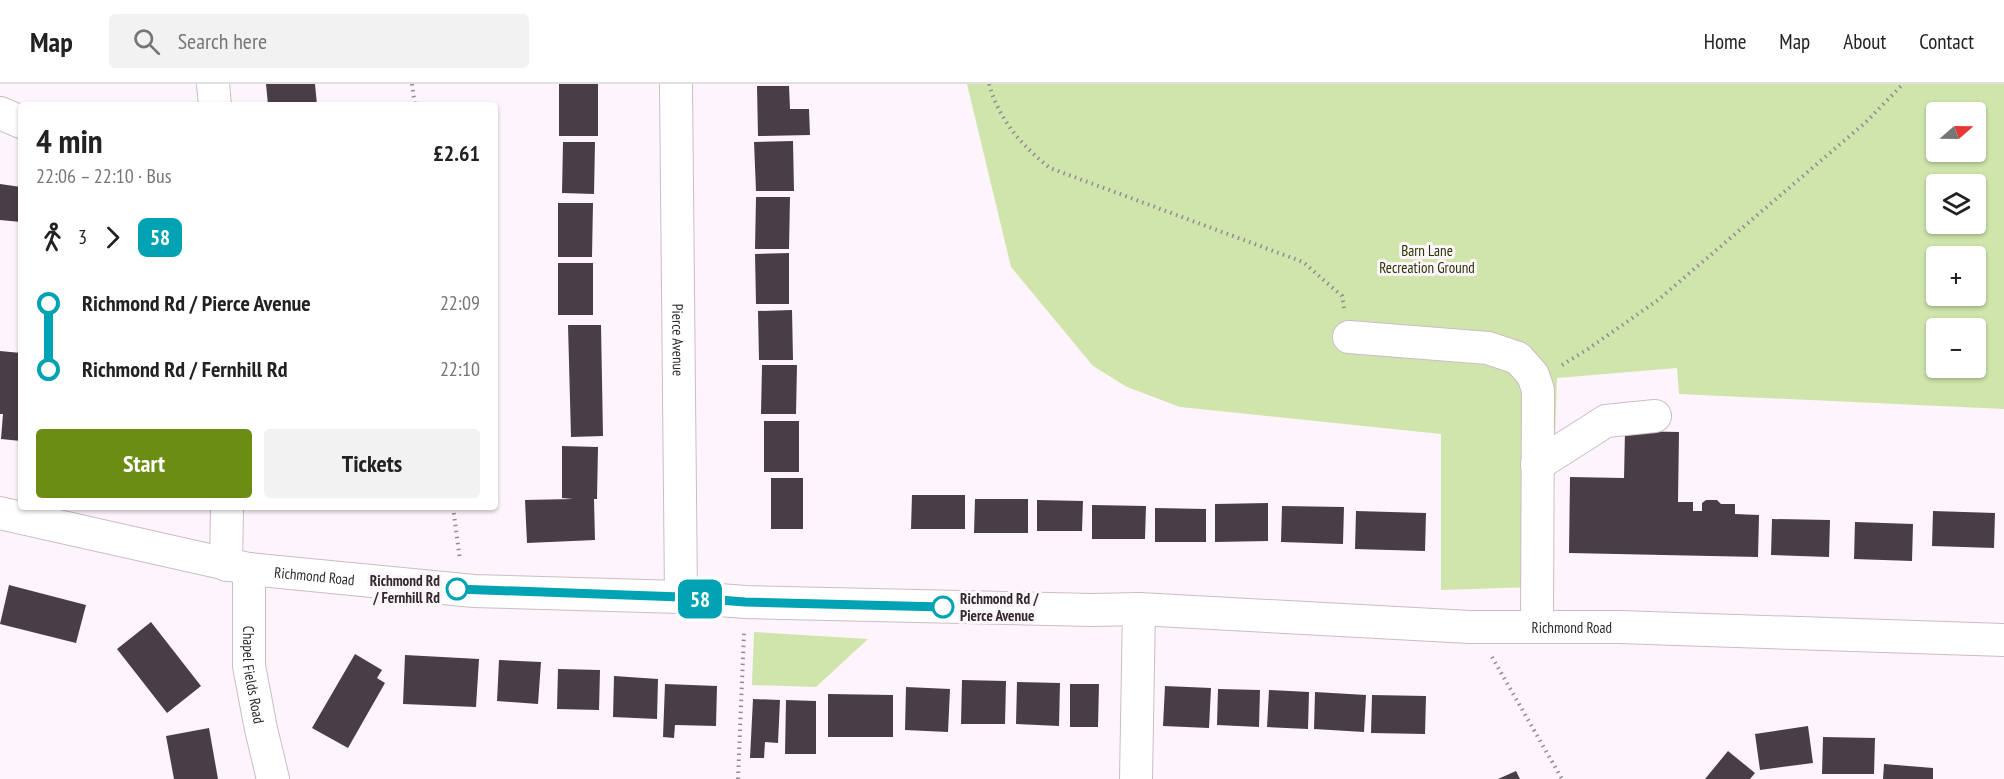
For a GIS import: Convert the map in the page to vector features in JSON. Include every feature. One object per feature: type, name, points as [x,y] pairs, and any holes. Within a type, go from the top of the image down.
[{"type":"street","points":[[213,84],[214,102]]},
{"type":"street","name":"Pierce Avenue","points":[[676,84],[681,597]]},
{"type":"street","points":[[0,114],[18,121]]},
{"type":"street","points":[[1349,337],[1488,348],[1518,358],[1533,375],[1538,390],[1537,627]]},
{"type":"street","points":[[1537,465],[1606,421],[1655,416]]},
{"type":"street","name":"Chapel Fields Road","points":[[228,510],[249,666],[273,779]]},
{"type":"street","name":"Richmond Road","points":[[0,513],[237,567],[464,589],[681,597],[745,602],[1093,610],[1139,609],[1470,627],[1619,627],[2004,640]]},
{"type":"street","points":[[1136,779],[1139,609]]},
{"type":"path","points":[[412,84],[415,102]]},
{"type":"path","points":[[989,84],[992,95],[1008,126],[1029,152],[1050,168],[1303,262],[1342,296],[1349,337]]},
{"type":"path","points":[[1533,375],[1561,366],[1658,300],[1866,122],[1903,84]]},
{"type":"path","points":[[453,510],[464,589]]},
{"type":"path","points":[[738,779],[745,602]]},
{"type":"path","points":[[1470,627],[1499,667],[1562,779]]},
{"type":"green space","name":"Barn Lane Recreation Ground","points":[[967,84],[2004,84],[2004,409],[1679,394],[1677,368],[1557,378],[1555,441],[1530,587],[1441,590],[1441,434],[1180,407],[1127,387],[1093,366],[1011,267]]},
{"type":"green space","points":[[754,632],[868,639],[816,687],[752,685]]},
{"type":"building","points":[[266,84],[315,84],[317,102],[268,102]]},
{"type":"building","points":[[559,84],[598,84],[598,136],[559,136]]},
{"type":"building","points":[[757,86],[789,86],[790,109],[809,109],[810,135],[758,136]]},
{"type":"building","points":[[793,141],[794,191],[756,191],[754,142]]},
{"type":"building","points":[[563,142],[595,142],[594,194],[562,193]]},
{"type":"building","points":[[0,184],[18,187],[18,222],[0,220]]},
{"type":"building","points":[[756,197],[790,197],[789,249],[755,249]]},
{"type":"building","points":[[558,203],[593,203],[592,257],[558,257]]},
{"type":"building","points":[[789,253],[789,304],[756,304],[755,254]]},
{"type":"building","points":[[558,263],[593,263],[593,315],[558,315]]},
{"type":"building","points":[[792,310],[793,360],[759,360],[758,311]]},
{"type":"building","points":[[568,325],[601,325],[603,436],[571,437]]},
{"type":"building","points":[[0,351],[18,353],[18,441],[1,439],[3,414],[0,414]]},
{"type":"building","points":[[762,365],[797,365],[796,414],[761,414]]},
{"type":"building","points":[[764,421],[799,421],[799,472],[764,472]]},
{"type":"building","points":[[1625,431],[1679,432],[1678,502],[1693,502],[1693,511],[1702,511],[1702,503],[1706,500],[1717,500],[1721,504],[1735,504],[1735,514],[1759,515],[1758,557],[1569,553],[1570,477],[1624,478]]},
{"type":"building","points":[[562,446],[598,447],[597,499],[594,499],[595,540],[527,543],[525,500],[573,499],[562,498]]},
{"type":"building","points":[[771,478],[803,478],[803,529],[771,529]]},
{"type":"building","points":[[912,495],[965,495],[965,529],[911,529]]},
{"type":"building","points":[[975,499],[1028,499],[1028,533],[974,533]]},
{"type":"building","points":[[1037,500],[1083,501],[1082,531],[1037,531]]},
{"type":"building","points":[[1268,503],[1268,541],[1215,542],[1215,504]]},
{"type":"building","points":[[1092,505],[1146,506],[1145,539],[1092,539]]},
{"type":"building","points":[[1282,506],[1344,507],[1343,544],[1281,542]]},
{"type":"building","points":[[1155,508],[1206,509],[1206,542],[1155,542]]},
{"type":"building","points":[[1356,511],[1426,513],[1425,551],[1355,549]]},
{"type":"building","points":[[1933,511],[1995,513],[1994,548],[1932,546]]},
{"type":"building","points":[[1772,519],[1830,520],[1829,557],[1771,555]]},
{"type":"building","points":[[1855,522],[1913,524],[1912,561],[1854,559]]},
{"type":"building","points":[[9,585],[86,605],[76,643],[0,624]]},
{"type":"building","points":[[151,622],[201,686],[167,713],[117,649]]},
{"type":"building","points":[[355,654],[382,670],[377,678],[385,683],[348,748],[312,728]]},
{"type":"building","points":[[405,655],[479,659],[476,707],[403,704]]},
{"type":"building","points":[[499,660],[541,662],[538,704],[497,701]]},
{"type":"building","points":[[558,669],[600,670],[599,710],[557,709]]},
{"type":"building","points":[[614,676],[658,679],[657,719],[613,717]]},
{"type":"building","points":[[962,680],[1006,681],[1005,724],[961,724]]},
{"type":"building","points":[[1017,682],[1060,683],[1059,726],[1016,724]]},
{"type":"building","points":[[665,684],[717,686],[716,726],[675,725],[674,738],[663,737]]},
{"type":"building","points":[[1070,684],[1099,684],[1098,727],[1070,727]]},
{"type":"building","points":[[1165,686],[1211,688],[1209,728],[1163,726]]},
{"type":"building","points":[[906,687],[950,689],[948,732],[905,730]]},
{"type":"building","points":[[1218,689],[1260,690],[1259,727],[1217,725]]},
{"type":"building","points":[[1269,690],[1309,692],[1308,729],[1267,727]]},
{"type":"building","points":[[1315,692],[1366,695],[1364,732],[1314,729]]},
{"type":"building","points":[[828,694],[893,695],[893,737],[828,737]]},
{"type":"building","points":[[1372,695],[1426,696],[1425,734],[1371,733]]},
{"type":"building","points":[[753,699],[780,700],[778,743],[765,742],[764,758],[750,758]]},
{"type":"building","points":[[786,700],[816,701],[816,754],[785,754]]},
{"type":"building","points":[[1808,726],[1813,763],[1760,770],[1755,734]]},
{"type":"building","points":[[209,728],[218,779],[174,779],[166,736]]},
{"type":"building","points":[[1823,737],[1875,738],[1874,774],[1822,774]]},
{"type":"building","points":[[1728,751],[1755,773],[1750,779],[1705,779]]},
{"type":"building","points":[[1884,764],[1933,768],[1933,779],[1883,779]]},
{"type":"building","points":[[1516,771],[1520,779],[1498,779]]},
{"type":"bus line","name":"58","points":[[457,589],[681,597],[745,602],[943,607]]},
{"type":"place","name":"Richmond Rd / Fernhill Rd","points":[[457,589]]},
{"type":"place","name":"Richmond Rd / Pierce Avenue","points":[[943,607]]}]
